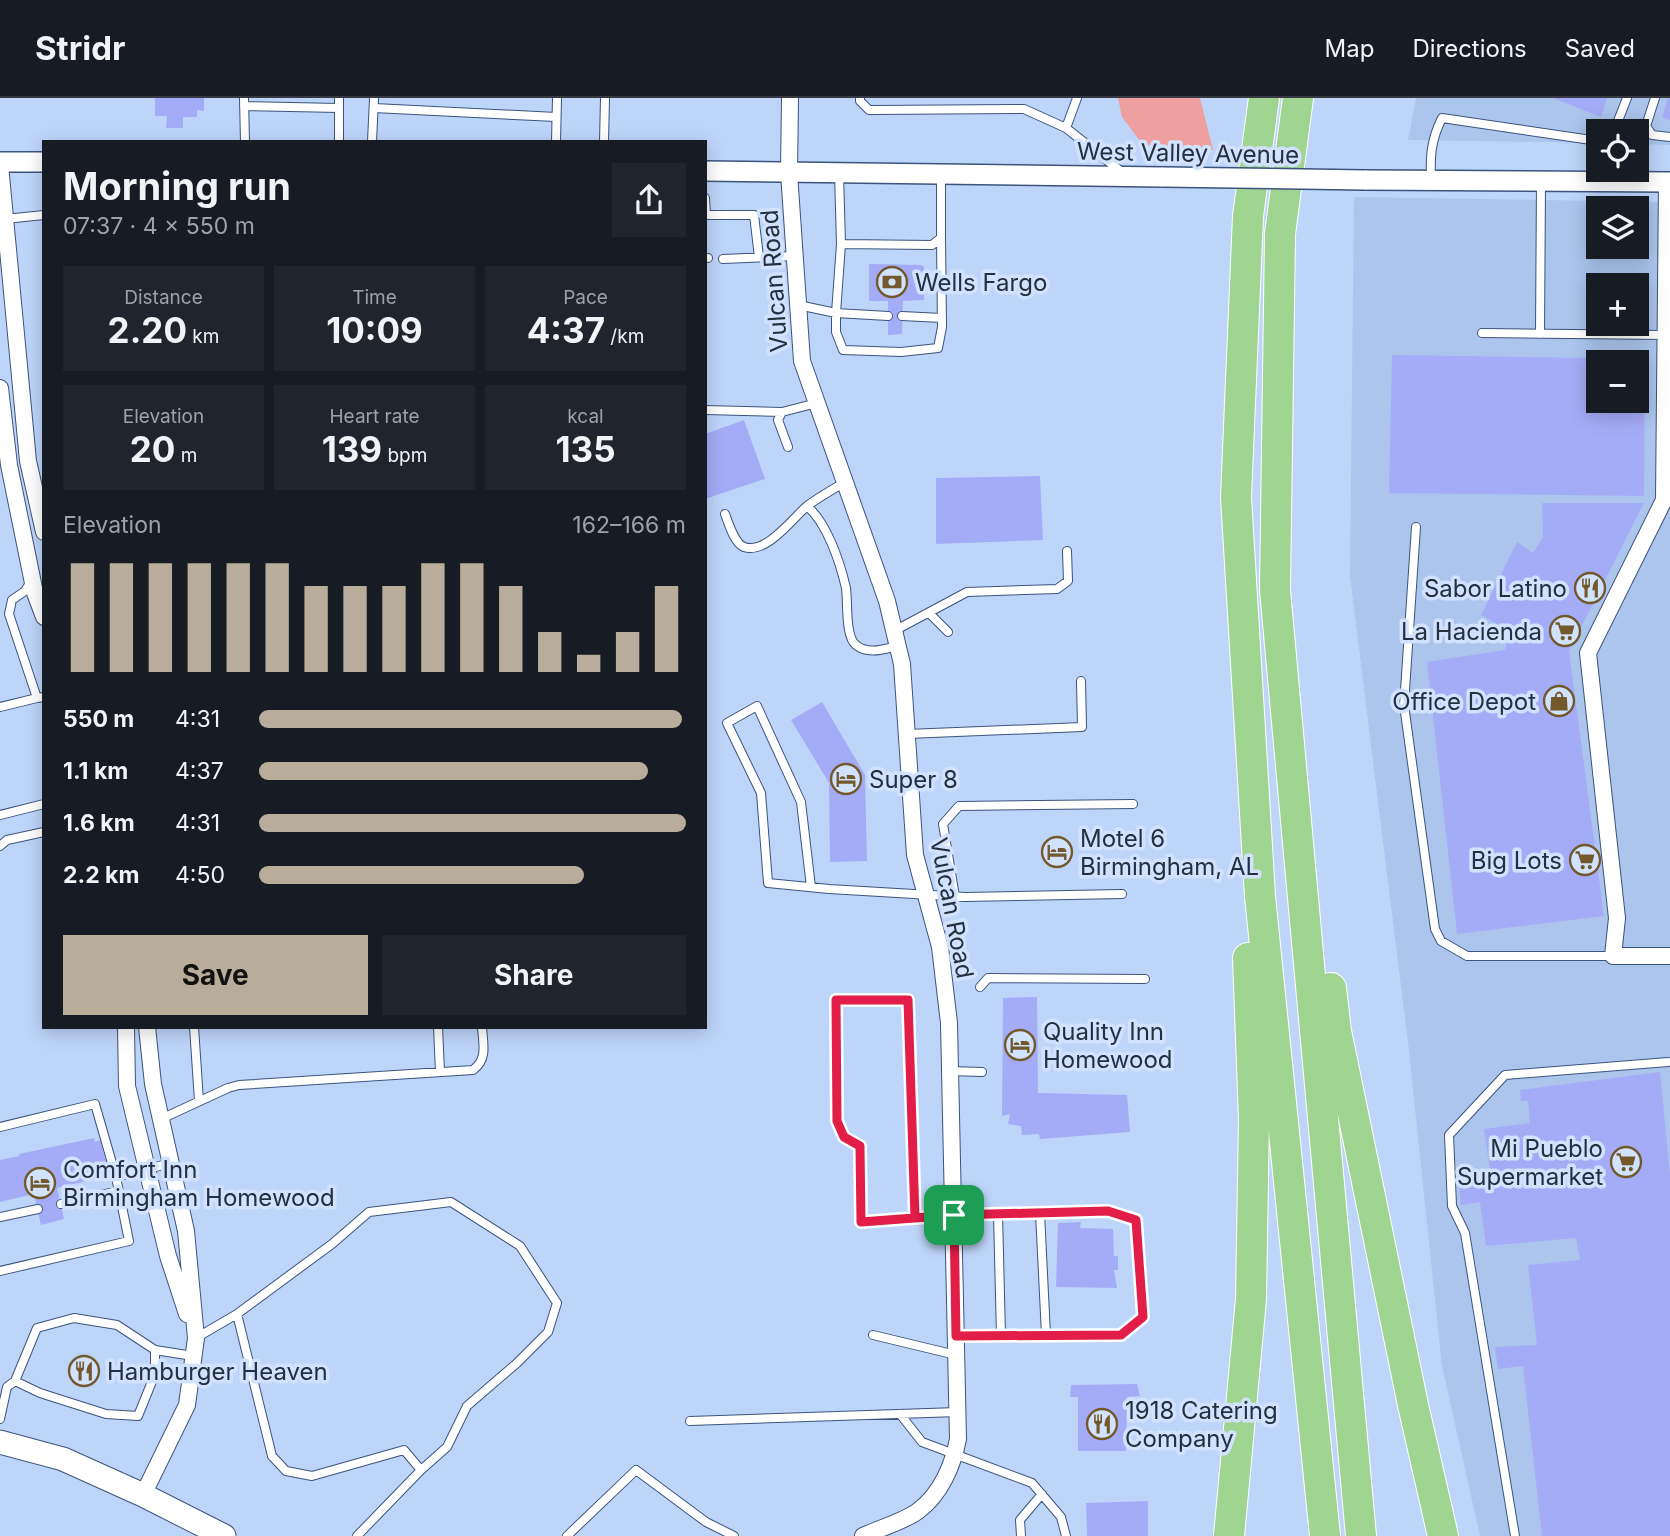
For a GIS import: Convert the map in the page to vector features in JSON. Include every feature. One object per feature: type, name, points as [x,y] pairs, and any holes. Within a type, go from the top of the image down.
[{"type":"highway","points":[[1264,98],[1248,216],[1236,497],[1260,896],[1325,1536]]},
{"type":"highway","points":[[1298,98],[1280,234],[1275,590],[1361,1536]]},
{"type":"highway","points":[[1275,590],[1296,671],[1336,1031],[1413,1405],[1443,1536]]},
{"type":"highway","points":[[1229,1536],[1251,1299],[1254,1119],[1248,954],[1260,896]]},
{"type":"main road","points":[[0,1442],[63,1459],[144,1495],[224,1536]]},
{"type":"street","name":"Vulcan Road","points":[[790,98],[789,173],[802,361],[887,601],[902,664],[915,855],[940,947],[949,1023],[958,1439],[953,1463],[935,1495],[918,1511],[863,1536]]},
{"type":"street","points":[[41,506],[29,461],[0,163],[42,162]]},
{"type":"street","name":"West Valley Avenue","points":[[707,171],[1668,182]]},
{"type":"street","points":[[1668,182],[1664,500],[1588,653],[1617,918],[1613,956],[1670,956]]},
{"type":"street","points":[[0,388],[5,465],[39,574],[35,593],[42,612]]},
{"type":"street","points":[[126,1029],[127,1086],[168,1256],[195,1338]]},
{"type":"street","points":[[144,1495],[187,1405],[195,1338],[186,1231],[153,1084],[148,1029]]},
{"type":"lane","points":[[338,98],[339,140]]},
{"type":"lane","points":[[372,140],[374,98]]},
{"type":"lane","points":[[556,140],[557,98]]},
{"type":"lane","points":[[604,140],[605,98]]},
{"type":"lane","points":[[860,98],[860,102],[869,110],[1024,108],[1066,128],[1128,177]]},
{"type":"lane","points":[[1066,128],[1077,98]]},
{"type":"lane","points":[[1619,119],[1627,98]]},
{"type":"lane","points":[[1655,98],[1646,126],[1651,135],[1670,136]]},
{"type":"lane","points":[[245,140],[244,102],[338,108]]},
{"type":"lane","points":[[374,108],[556,117]]},
{"type":"lane","points":[[1431,180],[1430,154],[1433,136],[1442,118],[1586,139]]},
{"type":"lane","points":[[839,173],[841,244],[836,332],[843,349],[901,352],[938,348],[942,318],[941,174]]},
{"type":"lane","points":[[1540,334],[1541,181]]},
{"type":"lane","points":[[5,219],[42,215]]},
{"type":"lane","points":[[707,215],[754,215],[759,257]]},
{"type":"lane","points":[[841,244],[932,245],[941,237]]},
{"type":"lane","points":[[723,259],[795,256]]},
{"type":"lane","points":[[798,305],[836,313],[888,316]]},
{"type":"lane","points":[[902,316],[942,318]]},
{"type":"lane","points":[[1482,333],[1666,335]]},
{"type":"lane","points":[[707,411],[782,412],[817,403]]},
{"type":"lane","points":[[782,412],[778,420],[788,447]]},
{"type":"lane","points":[[5,465],[29,461]]},
{"type":"lane","points":[[725,514],[739,544],[754,548],[775,537],[807,506],[845,482]]},
{"type":"lane","points":[[19,510],[41,506]]},
{"type":"lane","points":[[807,506],[818,516],[845,586],[849,633],[854,645],[864,650],[877,651],[929,613],[967,592],[1057,589],[1068,581],[1067,551]]},
{"type":"lane","points":[[1416,527],[1404,705],[1434,929],[1441,941],[1467,956],[1613,956]]},
{"type":"lane","points":[[0,708],[40,697],[9,614],[12,600],[25,591],[39,574]]},
{"type":"lane","points":[[929,613],[948,632]]},
{"type":"lane","points":[[907,734],[1082,727],[1081,681]]},
{"type":"lane","points":[[811,887],[801,802],[757,706],[727,723],[761,793],[768,883],[811,887],[955,897],[1122,894]]},
{"type":"lane","points":[[0,815],[42,804]]},
{"type":"lane","points":[[955,897],[943,824],[959,806],[1133,804]]},
{"type":"lane","points":[[0,846],[7,840],[42,832]]},
{"type":"lane","points":[[980,987],[988,978],[1145,979]]},
{"type":"lane","points":[[915,1218],[908,1000],[836,1000],[837,1121],[844,1137],[860,1146],[861,1222],[915,1218],[954,1215],[1108,1211],[1136,1220],[1143,1317],[1121,1335],[956,1336]]},
{"type":"lane","points":[[194,1029],[199,1101]]},
{"type":"lane","points":[[438,1029],[440,1072]]},
{"type":"lane","points":[[161,1119],[239,1084],[473,1070],[481,1064],[484,1055],[482,1029]]},
{"type":"lane","points":[[1515,1536],[1465,1233],[1452,1206],[1450,1135],[1505,1075],[1669,1062],[1670,1073]]},
{"type":"lane","points":[[950,1072],[982,1072]]},
{"type":"lane","points":[[0,1127],[95,1104],[116,1177],[129,1241],[0,1271]]},
{"type":"lane","points":[[116,1177],[171,1163]]},
{"type":"lane","points":[[61,1204],[118,1191]]},
{"type":"lane","points":[[195,1338],[237,1314],[332,1244],[369,1212],[451,1202],[520,1247],[556,1303],[548,1332],[467,1406],[447,1447],[356,1536]]},
{"type":"lane","points":[[0,1217],[38,1209]]},
{"type":"lane","points":[[1040,1213],[1045,1335]]},
{"type":"lane","points":[[998,1214],[1001,1336]]},
{"type":"lane","points":[[237,1314],[272,1456],[286,1471],[312,1476],[404,1450],[421,1470]]},
{"type":"lane","points":[[0,1419],[7,1387],[15,1381],[37,1328],[74,1318],[117,1325],[155,1350],[193,1356]]},
{"type":"lane","points":[[873,1335],[956,1355]]},
{"type":"lane","points":[[15,1381],[40,1393],[106,1414],[138,1416],[155,1374],[155,1350]]},
{"type":"lane","points":[[690,1421],[958,1412]]},
{"type":"lane","points":[[900,1414],[922,1442],[955,1452],[1032,1483],[1061,1517],[1066,1536]]},
{"type":"lane","points":[[568,1536],[636,1470],[706,1522],[734,1536]]},
{"type":"lane","points":[[1021,1536],[1020,1520],[1042,1494]]},
{"type":"shaded area","points":[[1118,98],[1200,98],[1213,150],[1143,145],[1122,117]]},
{"type":"shaded area","points":[[1416,98],[1670,98],[1670,145],[1649,144],[1649,119],[1586,119],[1586,143],[1408,140]]},
{"type":"shaded area","points":[[1354,197],[1586,201],[1586,259],[1649,259],[1649,202],[1670,202],[1670,1536],[1480,1536],[1442,1366],[1408,1042],[1350,576]]},
{"type":"building","points":[[155,98],[204,98],[204,111],[197,110],[197,117],[183,117],[183,128],[166,128],[167,116],[155,116]]},
{"type":"building","points":[[1553,98],[1607,98],[1601,117]]},
{"type":"building","points":[[1670,98],[1670,120],[1662,117]]},
{"type":"building","points":[[869,264],[924,267],[924,300],[903,301],[902,334],[888,335],[888,301],[869,301]]},
{"type":"building","points":[[1392,355],[1586,358],[1586,413],[1645,413],[1644,496],[1389,493]]},
{"type":"building","points":[[744,420],[765,479],[707,498],[707,433]]},
{"type":"building","points":[[1040,476],[1043,540],[936,544],[936,478]]},
{"type":"building","points":[[1542,503],[1644,503],[1569,651],[1604,916],[1457,934],[1427,662],[1505,650],[1512,632],[1481,615],[1517,542],[1533,553],[1543,537]]},
{"type":"building","name":"Super 8","points":[[822,702],[865,775],[867,861],[830,862],[829,783],[791,720]]},
{"type":"building","name":"Quality Inn Homewood","points":[[1037,997],[1038,1093],[1127,1095],[1130,1132],[1040,1139],[1039,1134],[1022,1135],[1021,1126],[1008,1124],[1010,1114],[1002,1116],[1003,998]]},
{"type":"building","points":[[1660,1072],[1670,1175],[1670,1536],[1542,1536],[1523,1366],[1498,1369],[1495,1347],[1537,1345],[1528,1265],[1580,1260],[1576,1238],[1486,1246],[1480,1202],[1461,1205],[1459,1183],[1491,1177],[1484,1129],[1530,1123],[1528,1101],[1521,1101],[1520,1090]]},
{"type":"building","name":"Comfort Inn Birmingham Homewood","points":[[94,1138],[95,1142],[100,1140],[108,1169],[101,1171],[103,1177],[57,1188],[64,1219],[41,1225],[34,1194],[0,1202],[0,1160]]},
{"type":"building","points":[[1081,1222],[1080,1228],[1113,1229],[1114,1256],[1118,1256],[1118,1270],[1114,1270],[1117,1288],[1056,1287],[1058,1223]]},
{"type":"building","name":"1918 Catering Company","points":[[1137,1384],[1140,1396],[1127,1397],[1126,1451],[1078,1451],[1078,1397],[1070,1397],[1071,1385]]},
{"type":"building","points":[[1148,1501],[1148,1536],[1087,1536],[1086,1503]]},
{"type":"place","name":"Wells Fargo","points":[[892,282]]},
{"type":"place","name":"Sabor Latino","points":[[1590,588]]},
{"type":"place","name":"La Hacienda","points":[[1565,631]]},
{"type":"place","name":"Office Depot","points":[[1559,701]]},
{"type":"place","name":"Super 8","points":[[846,779]]},
{"type":"place","name":"Motel 6 Birmingham, AL","points":[[1057,852]]},
{"type":"place","name":"Big Lots","points":[[1585,860]]},
{"type":"place","name":"Quality Inn Homewood","points":[[1020,1045]]},
{"type":"place","name":"Mi Pueblo Supermarket","points":[[1626,1162]]},
{"type":"place","name":"Comfort Inn Birmingham Homewood","points":[[40,1183]]},
{"type":"place","name":"Hamburger Heaven","points":[[84,1371]]},
{"type":"place","name":"1918 Catering Company","points":[[1102,1424]]},
{"type":"route","points":[[954,1215],[901,1220],[861,1222],[860,1146],[844,1137],[837,1121],[836,1000],[908,1000],[909,1097],[915,1218],[954,1215],[956,1336],[1121,1335],[1143,1317],[1136,1220],[1108,1211],[954,1215]]}]
